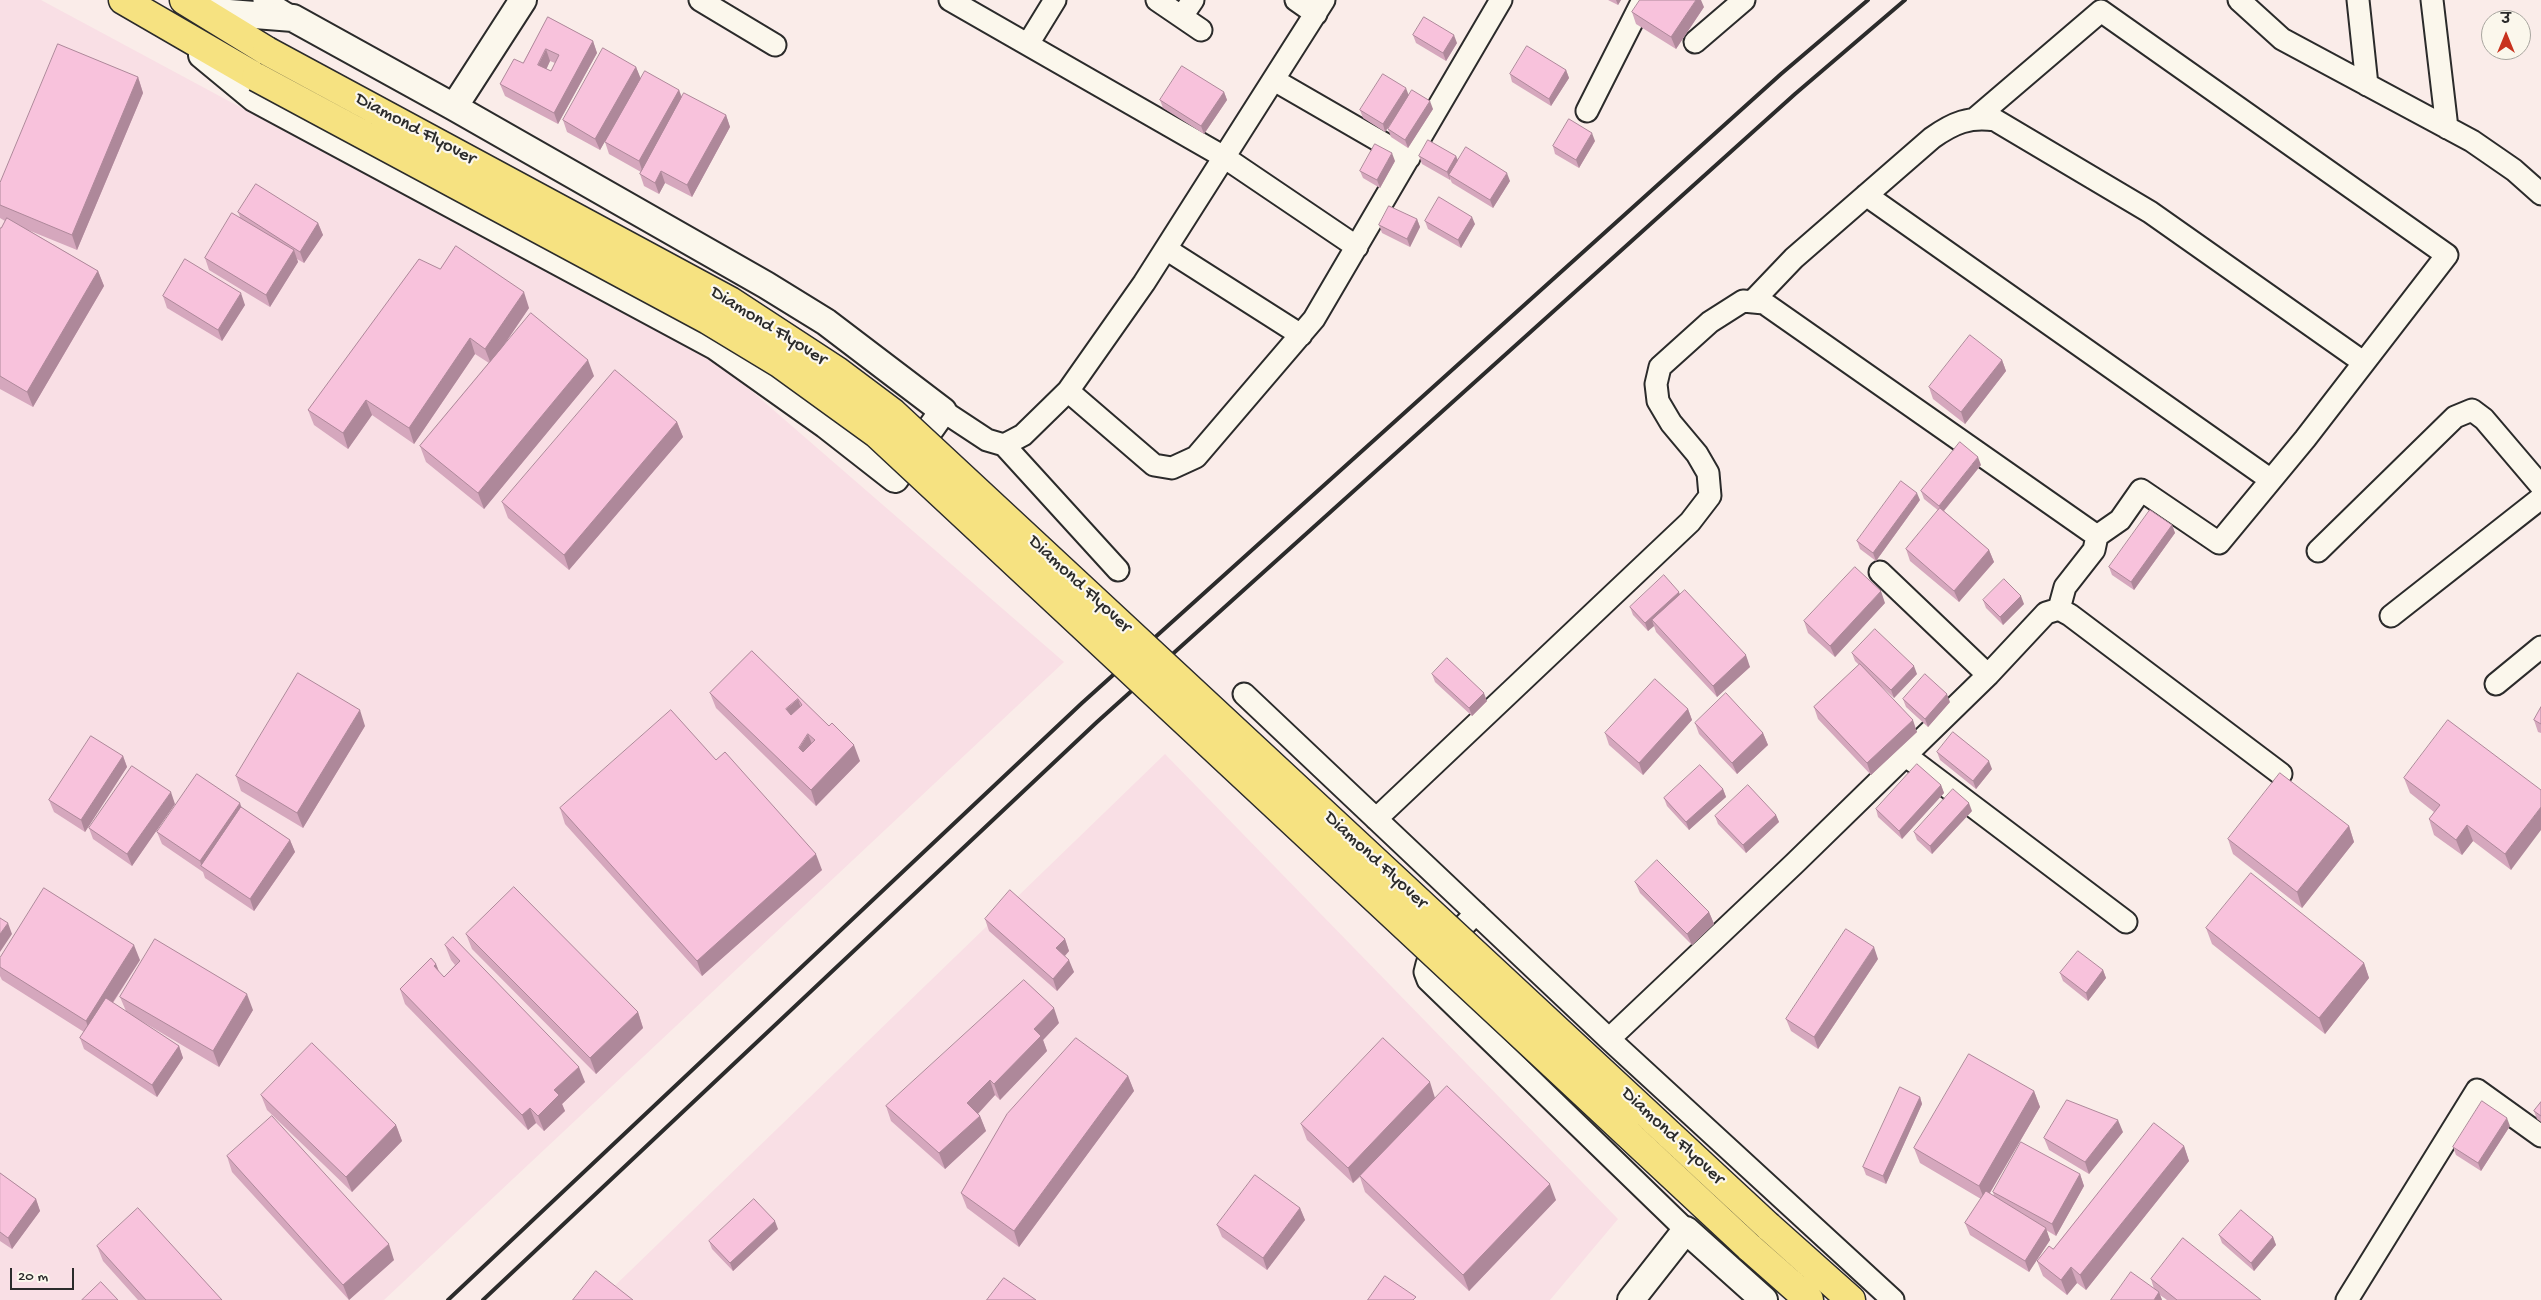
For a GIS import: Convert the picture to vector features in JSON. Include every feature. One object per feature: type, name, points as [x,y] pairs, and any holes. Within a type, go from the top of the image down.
[{"type":"highway","name":"Diamond Flyover","points":[[123,0],[256,77],[708,320],[779,363],[828,397],[876,434],[1741,1240],[1809,1300]]},
{"type":"highway","name":"Diamond Flyover","points":[[194,6],[267,51],[730,301],[837,370],[893,413],[1753,1212],[1851,1300]]},
{"type":"street","points":[[264,0],[781,294],[826,322],[942,411],[987,440],[1004,445],[1118,570]]},
{"type":"street","points":[[454,107],[524,0]]},
{"type":"street","points":[[700,0],[775,45]]},
{"type":"street","points":[[950,0],[1224,157],[1357,247]]},
{"type":"street","points":[[1028,44],[1055,0]]},
{"type":"street","points":[[1157,0],[1188,8],[1201,30]]},
{"type":"street","points":[[1004,445],[1023,435],[1068,391],[1166,249],[1320,7],[1296,0]]},
{"type":"street","points":[[1068,391],[1154,465],[1172,468],[1196,457],[1314,319],[1500,0]]},
{"type":"street","points":[[1587,111],[1643,0]]},
{"type":"street","points":[[1694,42],[1744,0]]},
{"type":"street","points":[[2239,0],[2282,39],[2472,141],[2514,170],[2541,194]]},
{"type":"street","points":[[2358,0],[2367,85]]},
{"type":"street","points":[[2432,0],[2446,128]]},
{"type":"street","points":[[194,6],[293,18]]},
{"type":"street","points":[[1752,302],[1794,258],[1866,195],[1950,125],[1977,117],[2100,11],[2448,255],[2219,543],[2142,490],[2120,520],[2097,536],[2094,550],[2065,587],[2059,609]]},
{"type":"street","points":[[170,28],[254,98],[716,346],[826,425],[895,479],[942,411]]},
{"type":"street","points":[[1274,80],[1409,158]]},
{"type":"street","points":[[1977,117],[1995,120],[2150,212],[2363,362]]},
{"type":"street","points":[[1866,195],[2271,480]]},
{"type":"street","points":[[1166,249],[1302,335]]},
{"type":"street","points":[[1376,819],[1690,522],[1710,496],[1708,473],[1658,401],[1656,384],[1660,367],[1710,322],[1743,301],[1764,304],[2097,536]]},
{"type":"street","points":[[2318,551],[2455,417],[2472,410],[2484,419],[2541,486]]},
{"type":"street","points":[[2391,616],[2541,498]]},
{"type":"street","points":[[1880,572],[1988,675]]},
{"type":"street","points":[[1609,1039],[1794,864],[1988,675],[2042,616],[2059,609]]},
{"type":"street","points":[[2059,609],[2281,774]]},
{"type":"street","points":[[2496,684],[2541,647]]},
{"type":"street","points":[[1244,694],[1609,1039],[1893,1300]]},
{"type":"street","points":[[1905,755],[2126,922]]},
{"type":"street","points":[[1476,913],[1427,964],[1425,972],[1428,980],[1754,1297]]},
{"type":"street","points":[[2347,1300],[2477,1090],[2541,1136]]},
{"type":"street","points":[[1631,1300],[1686,1230]]},
{"type":"shaded area","points":[[0,0],[41,0],[725,368],[1064,662],[384,1300],[0,1300]]},
{"type":"shaded area","points":[[1165,754],[1618,1219],[1550,1300],[600,1300]]},
{"type":"building","points":[[1640,0],[1696,0],[1671,37],[1632,12]]},
{"type":"building","points":[[548,17],[593,41],[554,113],[500,84],[514,59],[523,63]],"holes":[[[546,49],[559,55],[551,71],[538,65]]]},
{"type":"building","points":[[1424,17],[1454,35],[1443,53],[1413,35]]},
{"type":"building","points":[[58,44],[138,77],[72,235],[0,205],[0,183]]},
{"type":"building","points":[[1527,46],[1566,70],[1549,99],[1510,74]]},
{"type":"building","points":[[603,48],[636,67],[595,139],[563,120]]},
{"type":"building","points":[[1182,66],[1224,92],[1201,126],[1160,100]]},
{"type":"building","points":[[645,71],[679,90],[639,161],[605,142]]},
{"type":"building","points":[[1383,74],[1406,88],[1383,124],[1360,110]]},
{"type":"building","points":[[1412,90],[1430,101],[1405,140],[1388,129]]},
{"type":"building","points":[[684,93],[726,115],[687,185],[661,171],[655,183],[640,174]]},
{"type":"building","points":[[1569,119],[1592,133],[1576,160],[1553,146]]},
{"type":"building","points":[[1428,140],[1456,156],[1447,172],[1419,156]]},
{"type":"building","points":[[1375,144],[1392,153],[1377,180],[1360,171]]},
{"type":"building","points":[[1466,147],[1507,173],[1490,200],[1449,175]]},
{"type":"building","points":[[256,184],[318,223],[300,252],[238,212]]},
{"type":"building","points":[[1439,197],[1472,217],[1458,240],[1425,221]]},
{"type":"building","points":[[1389,206],[1417,219],[1407,239],[1379,225]]},
{"type":"building","points":[[232,213],[294,250],[266,295],[205,258]]},
{"type":"building","points":[[7,218],[98,271],[27,392],[0,376],[0,228]]},
{"type":"building","points":[[456,246],[524,292],[485,349],[470,338],[409,428],[366,400],[343,433],[308,410],[419,259],[440,269]]},
{"type":"building","points":[[185,259],[241,293],[218,330],[163,296]]},
{"type":"building","points":[[531,313],[588,360],[478,493],[420,446]]},
{"type":"building","points":[[1970,335],[2002,360],[1961,412],[1929,387]]},
{"type":"building","points":[[615,370],[677,422],[564,555],[502,502]]},
{"type":"building","points":[[1960,442],[1978,457],[1939,506],[1921,491]]},
{"type":"building","points":[[1901,481],[1917,493],[1873,553],[1857,541]]},
{"type":"building","points":[[1940,508],[1989,550],[1954,591],[1906,549]]},
{"type":"building","points":[[2150,510],[2172,525],[2131,582],[2109,567]]},
{"type":"building","points":[[1855,567],[1881,591],[1830,646],[1804,621]]},
{"type":"building","points":[[1664,575],[1679,592],[1645,623],[1630,607]]},
{"type":"building","points":[[2004,579],[2021,596],[2000,617],[1983,600]]},
{"type":"building","points":[[1685,590],[1746,655],[1713,686],[1652,620]]},
{"type":"building","points":[[1875,629],[1914,666],[1891,690],[1852,653]]},
{"type":"building","points":[[752,651],[829,726],[832,723],[854,745],[811,790],[710,693]],"holes":[[[798,699],[802,705],[791,715],[786,709]],[[808,734],[815,740],[803,752],[799,748]]]},
{"type":"building","points":[[1447,658],[1484,693],[1469,708],[1432,674]]},
{"type":"building","points":[[1860,664],[1913,720],[1867,763],[1814,707]]},
{"type":"building","points":[[298,673],[360,710],[297,813],[236,776]]},
{"type":"building","points":[[1925,674],[1947,694],[1925,719],[1903,699]]},
{"type":"building","points":[[1655,679],[1688,709],[1639,763],[1605,733]]},
{"type":"building","points":[[1726,693],[1763,733],[1732,763],[1695,723]]},
{"type":"building","points":[[2541,707],[2541,724],[2534,720]]},
{"type":"building","points":[[671,710],[716,760],[725,752],[816,854],[697,961],[560,808]]},
{"type":"building","points":[[2448,720],[2541,790],[2541,807],[2505,854],[2467,825],[2456,840],[2429,819],[2440,805],[2404,778]]},
{"type":"building","points":[[1953,732],[1989,761],[1973,781],[1937,752]]},
{"type":"building","points":[[91,736],[123,756],[81,820],[49,800]]},
{"type":"building","points":[[1917,764],[1941,785],[1899,831],[1876,809]]},
{"type":"building","points":[[1700,765],[1723,789],[1686,822],[1664,798]]},
{"type":"building","points":[[132,766],[171,792],[127,854],[89,828]]},
{"type":"building","points":[[2280,773],[2349,826],[2297,892],[2228,839]]},
{"type":"building","points":[[197,774],[240,803],[200,861],[157,832]]},
{"type":"building","points":[[1748,785],[1776,815],[1743,845],[1715,816]]},
{"type":"building","points":[[1953,789],[1969,803],[1930,846],[1914,832]]},
{"type":"building","points":[[241,807],[290,840],[250,899],[201,866]]},
{"type":"building","points":[[1657,860],[1709,912],[1687,934],[1635,882]]},
{"type":"building","points":[[2251,873],[2364,963],[2319,1018],[2206,928]]},
{"type":"building","points":[[514,887],[638,1012],[590,1058],[466,934]]},
{"type":"building","points":[[44,888],[134,945],[86,1021],[0,967],[0,958]]},
{"type":"building","points":[[1010,890],[1065,939],[1056,948],[1069,960],[1053,979],[985,919]]},
{"type":"building","points":[[0,918],[8,923],[0,934]]},
{"type":"building","points":[[1846,929],[1874,947],[1814,1037],[1786,1019]]},
{"type":"building","points":[[453,937],[579,1067],[554,1090],[559,1095],[538,1116],[530,1108],[522,1115],[400,989],[431,958],[436,964],[434,966],[444,977],[460,961],[445,945]]},
{"type":"building","points":[[155,939],[247,994],[213,1051],[120,997]]},
{"type":"building","points":[[2078,951],[2103,970],[2086,993],[2060,973]]},
{"type":"building","points":[[1024,980],[1054,1008],[1034,1029],[1041,1036],[994,1084],[990,1080],[967,1103],[980,1116],[939,1153],[886,1106]]},
{"type":"building","points":[[106,998],[179,1046],[152,1085],[80,1038]]},
{"type":"building","points":[[1076,1038],[1128,1076],[1014,1231],[961,1193],[1007,1114]]},
{"type":"building","points":[[1383,1038],[1430,1082],[1348,1168],[1301,1124]]},
{"type":"building","points":[[312,1043],[396,1125],[346,1177],[261,1095]]},
{"type":"building","points":[[1969,1054],[2034,1091],[1979,1186],[1914,1148]]},
{"type":"building","points":[[1447,1086],[1550,1184],[1463,1275],[1360,1176]]},
{"type":"building","points":[[1900,1087],[1920,1097],[1883,1176],[1863,1167]]},
{"type":"building","points":[[2067,1100],[2118,1120],[2085,1162],[2044,1138]]},
{"type":"building","points":[[2482,1101],[2507,1118],[2478,1163],[2453,1147]]},
{"type":"building","points":[[2541,1102],[2541,1116],[2534,1111]]},
{"type":"building","points":[[272,1116],[389,1244],[343,1285],[227,1156]]},
{"type":"building","points":[[2154,1123],[2184,1146],[2080,1275],[2071,1267],[2061,1280],[2037,1261],[2049,1246],[2053,1249]]},
{"type":"building","points":[[2021,1142],[2080,1174],[2052,1224],[1993,1192]]},
{"type":"building","points":[[0,1173],[36,1199],[8,1238],[0,1232]]},
{"type":"building","points":[[1255,1175],[1300,1208],[1263,1258],[1217,1225]]},
{"type":"building","points":[[1986,1191],[2046,1228],[2025,1261],[1965,1223]]},
{"type":"building","points":[[754,1199],[775,1221],[730,1263],[709,1241]]},
{"type":"building","points":[[138,1208],[222,1300],[146,1300],[97,1246]]},
{"type":"building","points":[[2241,1210],[2273,1237],[2251,1263],[2219,1235]]},
{"type":"building","points":[[2183,1238],[2261,1300],[2177,1300],[2151,1279]]},
{"type":"building","points":[[596,1271],[633,1300],[573,1300]]},
{"type":"building","points":[[2131,1272],[2159,1292],[2154,1300],[2111,1300]]},
{"type":"building","points":[[1385,1276],[1416,1297],[1413,1300],[1368,1300]]},
{"type":"building","points":[[1004,1278],[1036,1300],[987,1300]]},
{"type":"building","points":[[101,1282],[118,1300],[82,1300]]},
{"type":"railway","points":[[448,1300],[1082,703],[1781,74],[1868,0]]},
{"type":"railway","points":[[483,1300],[1097,722],[1795,94],[1905,0]]}]
